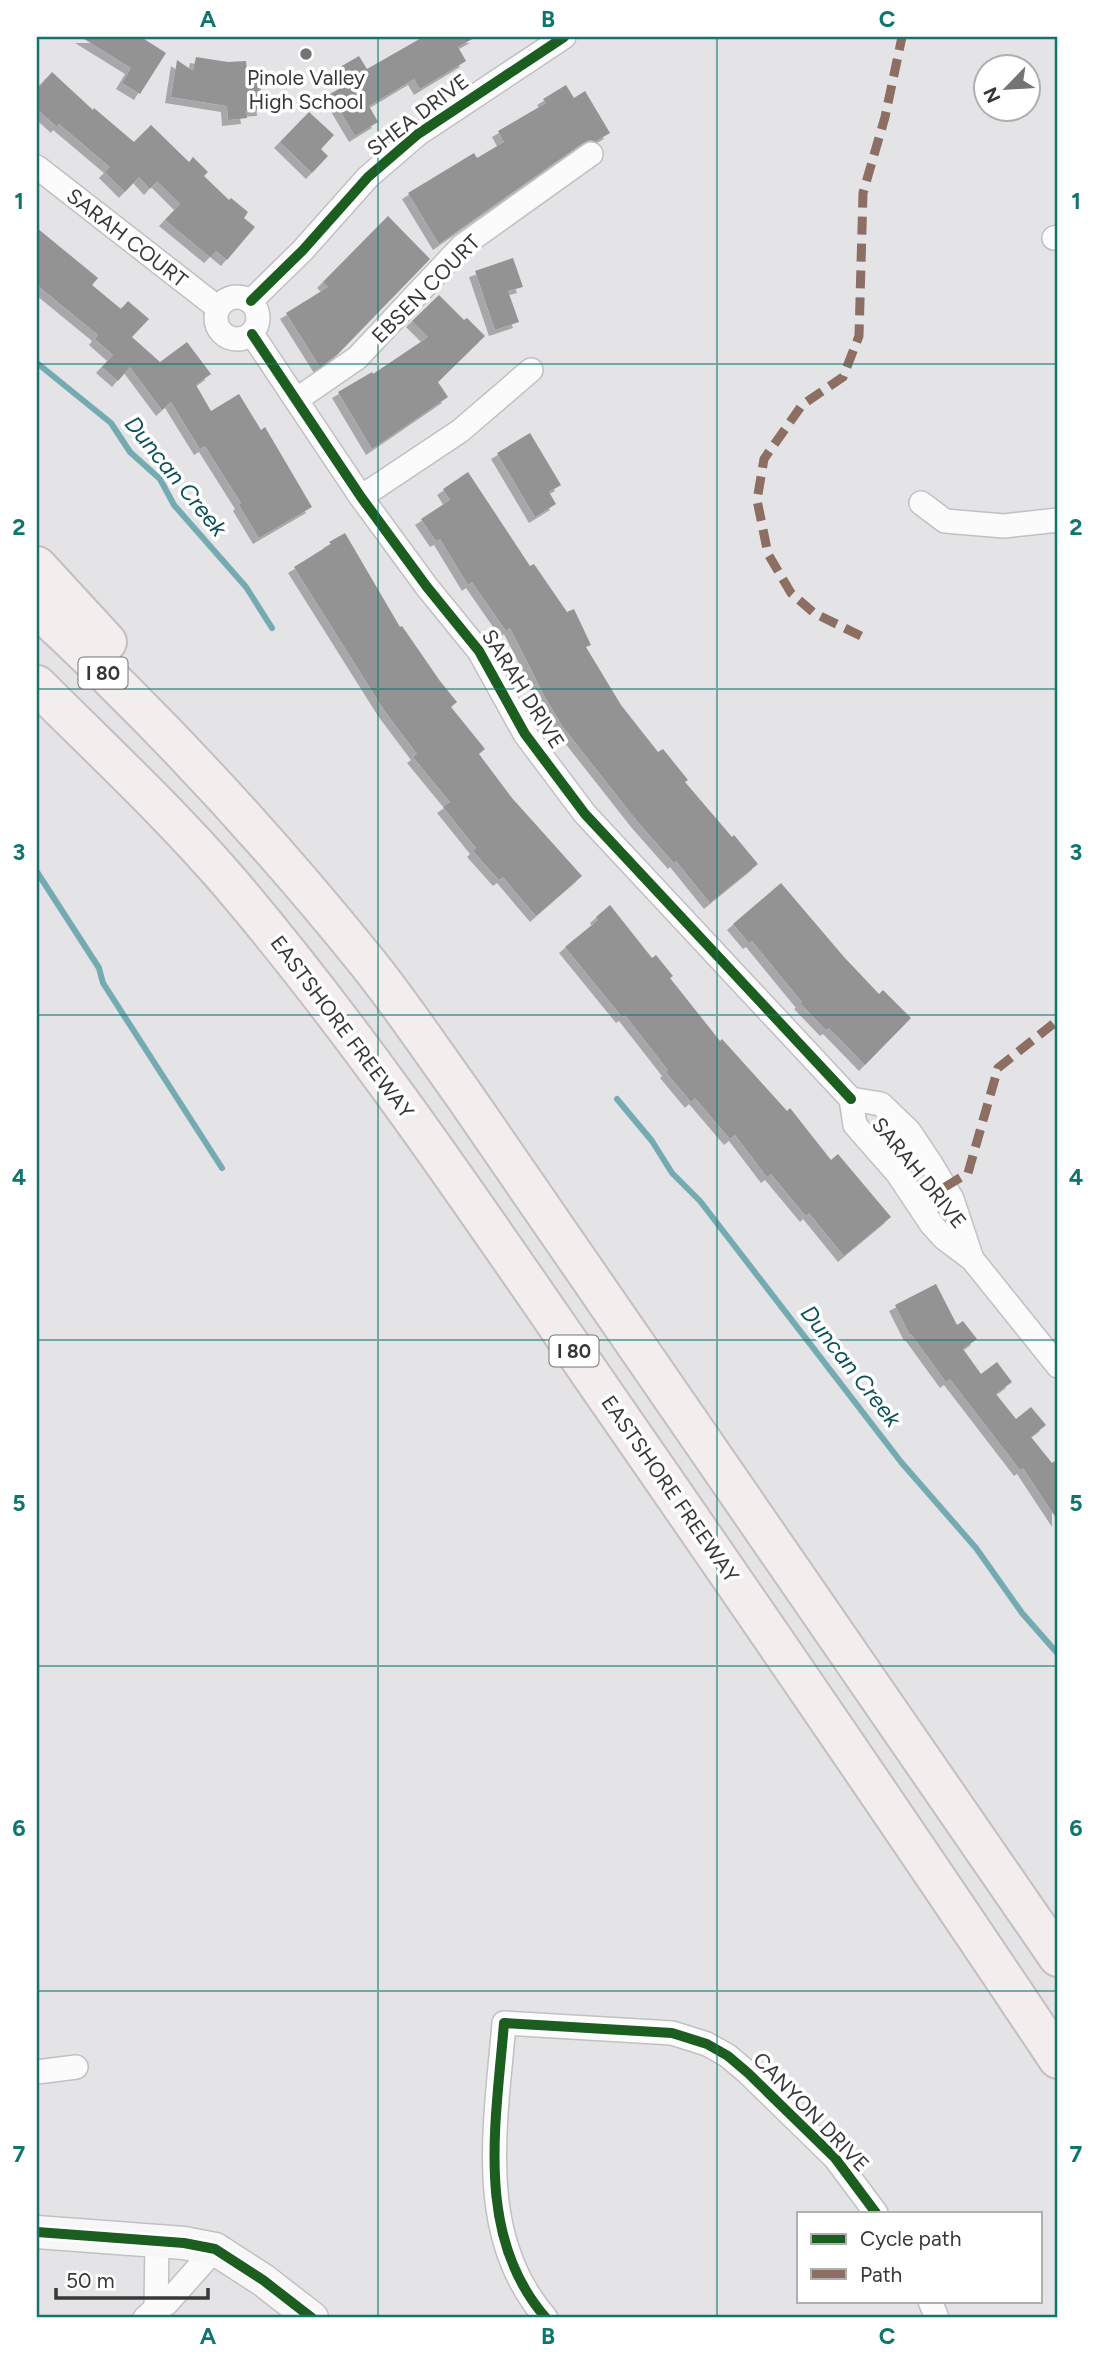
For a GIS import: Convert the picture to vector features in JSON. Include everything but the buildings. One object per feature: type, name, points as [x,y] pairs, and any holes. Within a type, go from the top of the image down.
[{"type":"highway","points":[[37,566],[120,657],[149,698],[169,737]]},
{"type":"highway","name":"I 80","points":[[37,608],[169,737],[276,854],[369,964],[461,1091],[1058,1958]]},
{"type":"highway","name":"EASTSHORE FREEWAY","points":[[37,685],[227,880],[344,1023],[825,1712],[1058,2059]]},
{"type":"street","name":"SHEA DRIVE","points":[[251,301],[303,250],[368,177],[408,143],[564,37]]},
{"type":"street","name":"EBSEN COURT","points":[[296,400],[357,358],[462,246],[591,154]]},
{"type":"street","name":"SARAH COURT","points":[[37,167],[218,308]]},
{"type":"street","points":[[233,297],[251,301],[258,311],[258,323],[252,334],[238,340],[224,335],[216,323],[218,308],[233,297]]},
{"type":"street","name":"SARAH DRIVE","points":[[252,334],[361,497],[426,587],[479,651],[524,734],[585,814],[851,1099],[855,1125],[898,1174],[944,1238],[972,1259],[1058,1366]]},
{"type":"street","points":[[361,497],[460,431],[531,370]]},
{"type":"street","points":[[921,503],[945,521],[1004,526],[1058,520]]},
{"type":"street","name":"SARAH DRIVE","points":[[851,1099],[881,1104],[909,1131],[952,1199],[972,1259]]},
{"type":"street","name":"CANYON DRIVE","points":[[546,2318],[532,2302],[512,2264],[504,2244],[496,2199],[494,2143],[504,2024],[672,2033],[707,2044],[728,2056],[748,2073],[835,2158],[875,2212]]},
{"type":"street","points":[[37,2072],[76,2067]]},
{"type":"street","points":[[37,2232],[184,2243],[215,2249],[263,2280],[312,2318]]},
{"type":"street","points":[[150,2313],[157,2243]]},
{"type":"street","points":[[150,2313],[166,2304],[215,2249]]},
{"type":"waterway","name":"Duncan Creek","points":[[37,363],[111,423],[130,452],[160,479],[174,505],[246,587],[272,628]]},
{"type":"waterway","points":[[37,872],[99,968],[103,983],[222,1168]]},
{"type":"waterway","name":"Duncan Creek","points":[[617,1099],[652,1141],[672,1173],[700,1201],[901,1462],[976,1548],[1022,1613],[1058,1654]]},
{"type":"marked path","points":[[861,636],[814,613],[791,593],[768,554],[757,500],[764,459],[802,405],[843,377],[859,336],[863,193],[885,117],[902,37]]},
{"type":"marked path","points":[[945,1187],[968,1173],[998,1068],[1058,1020]]},
{"type":"cycle path","points":[[251,301],[303,250],[368,177],[418,134],[564,37]]},
{"type":"cycle path","points":[[252,334],[361,497],[427,587],[479,651],[525,734],[585,814],[851,1099]]},
{"type":"cycle path","points":[[546,2318],[523,2286],[508,2251],[499,2215],[495,2139],[504,2023],[672,2033],[707,2044],[728,2056],[748,2073],[835,2158],[875,2212]]},
{"type":"cycle path","points":[[37,2232],[184,2243],[215,2249],[263,2280],[312,2318]]},
{"type":"place","name":"Pinole Valley High School","points":[[306,54]]}]
